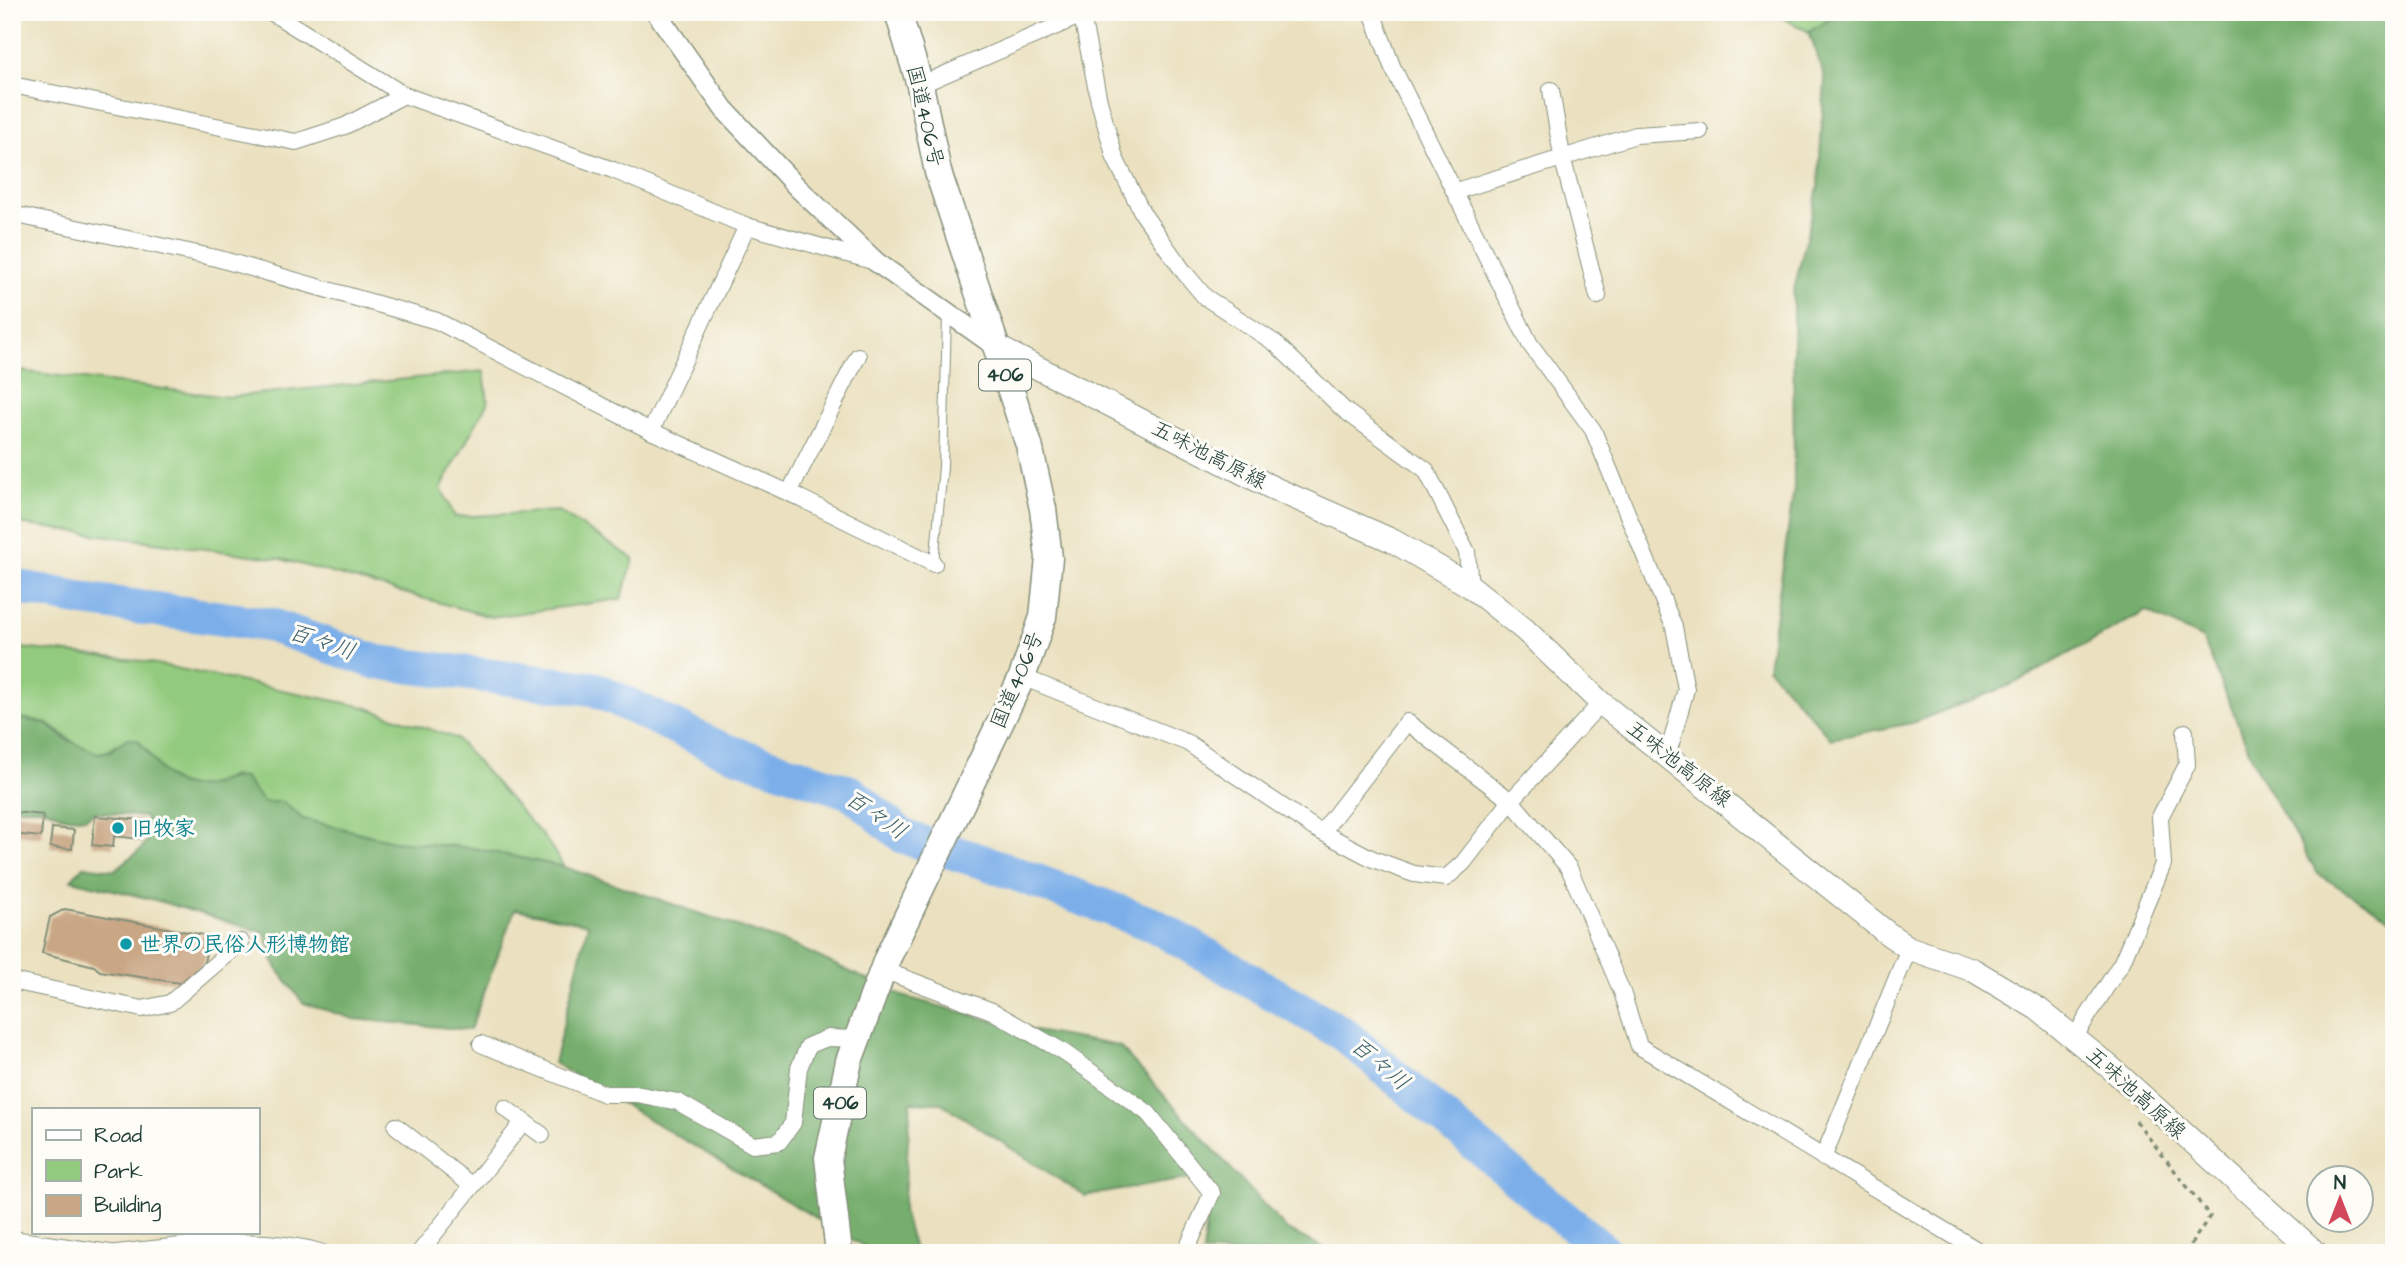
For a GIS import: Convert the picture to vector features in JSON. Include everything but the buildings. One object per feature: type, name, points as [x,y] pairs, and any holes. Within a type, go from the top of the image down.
[{"type":"highway","name":"国道406号","points":[[839,1253],[828,1158],[849,1061],[885,965],[1022,677],[1043,617],[1049,558],[1043,509],[1029,445],[938,172],[920,85],[898,12]]},
{"type":"main road","name":"五味池高原線","points":[[995,346],[1273,488],[1393,541],[1470,586],[1525,630],[1601,703],[1909,948],[1973,970],[2038,1009],[2316,1253]]},
{"type":"street","points":[[656,12],[723,109],[797,187],[876,261],[995,346]]},
{"type":"street","points":[[1372,12],[1392,66],[1530,344],[1593,430],[1674,627],[1686,689],[1668,754]]},
{"type":"street","points":[[276,13],[404,95],[613,170],[747,226],[876,261]]},
{"type":"street","points":[[920,85],[1084,13],[1099,101],[1115,158],[1150,223],[1205,297],[1275,343],[1344,410],[1426,470],[1467,552],[1470,586]]},
{"type":"street","points":[[12,85],[296,142],[345,126],[404,95]]},
{"type":"street","points":[[1551,90],[1562,156],[1598,296]]},
{"type":"street","points":[[1456,191],[1636,135],[1700,131]]},
{"type":"street","points":[[12,214],[216,258],[437,321],[651,431],[789,493],[934,564]]},
{"type":"street","points":[[651,431],[747,226]]},
{"type":"street","points":[[789,493],[858,356]]},
{"type":"street","points":[[1022,677],[1188,743],[1322,832],[1373,859],[1414,873],[1446,878],[1463,863],[1511,801],[1601,703]]},
{"type":"street","points":[[1322,832],[1408,722],[1511,801],[1569,868],[1622,992],[1639,1046],[1982,1253]]},
{"type":"street","points":[[2074,1038],[2122,962],[2163,864],[2160,817],[2187,765],[2185,732]]},
{"type":"street","points":[[12,981],[142,1009],[170,1003],[241,942]]},
{"type":"street","points":[[1823,1158],[1909,948]]},
{"type":"street","points":[[885,965],[992,1011],[1062,1051],[1148,1113],[1212,1193],[1185,1253]]},
{"type":"street","points":[[481,1044],[606,1094],[636,1094],[678,1102],[752,1145],[769,1145],[779,1142],[793,1124],[799,1068],[808,1046],[827,1038],[857,1039]]},
{"type":"street","points":[[505,1108],[542,1135]]},
{"type":"street","points":[[419,1253],[524,1121]]},
{"type":"street","points":[[396,1126],[472,1186]]},
{"type":"street","points":[[12,1239],[110,1253]]},
{"type":"street","points":[[116,1253],[198,1244],[289,1242],[323,1253]]},
{"type":"lane","points":[[934,564],[943,467],[948,311]]},
{"type":"path","points":[[2134,1117],[2139,1129],[2210,1216],[2185,1253]]},
{"type":"green space","points":[[1772,12],[1841,12],[1809,32]]},
{"type":"green space","points":[[1841,12],[2394,12],[2394,921],[2318,874],[2258,772],[2203,639],[2146,611],[2013,684],[1912,723],[1831,739],[1768,668],[1794,489],[1793,294],[1818,188],[1825,79],[1809,32]]},
{"type":"green space","points":[[12,370],[228,397],[484,371],[488,402],[441,488],[455,517],[558,511],[634,559],[621,599],[491,617],[281,559],[12,523]]},
{"type":"green space","points":[[12,647],[136,660],[365,707],[456,738],[547,841],[564,867],[473,848],[393,841],[303,819],[283,802],[263,802],[233,776],[203,786],[182,786],[164,773],[146,749],[117,744],[108,751],[89,751],[45,723],[12,717]]},
{"type":"green space","points":[[12,717],[45,723],[67,740],[98,753],[110,751],[127,738],[138,740],[168,777],[185,786],[244,778],[263,802],[283,802],[303,819],[393,841],[473,848],[564,867],[795,946],[902,996],[1023,1029],[1119,1046],[1287,1230],[1326,1249],[1341,1253],[1203,1253],[1210,1175],[1085,1196],[941,1103],[911,1102],[903,1211],[915,1253],[875,1253],[554,1063],[588,924],[515,909],[470,1030],[354,1019],[303,1003],[276,967],[265,933],[155,900],[71,880],[83,866],[115,870],[141,849],[150,835],[145,817],[95,812],[85,818],[65,817],[44,808],[12,808]]},
{"type":"waterway","name":"百々川","points":[[12,586],[86,600],[270,625],[376,662],[595,689],[719,748],[852,793],[904,837],[987,863],[1154,925],[1342,1033],[1606,1253]]},
{"type":"place","name":"旧牧家","points":[[118,828]]},
{"type":"place","name":"世界の民俗人形博物館","points":[[126,944]]}]
